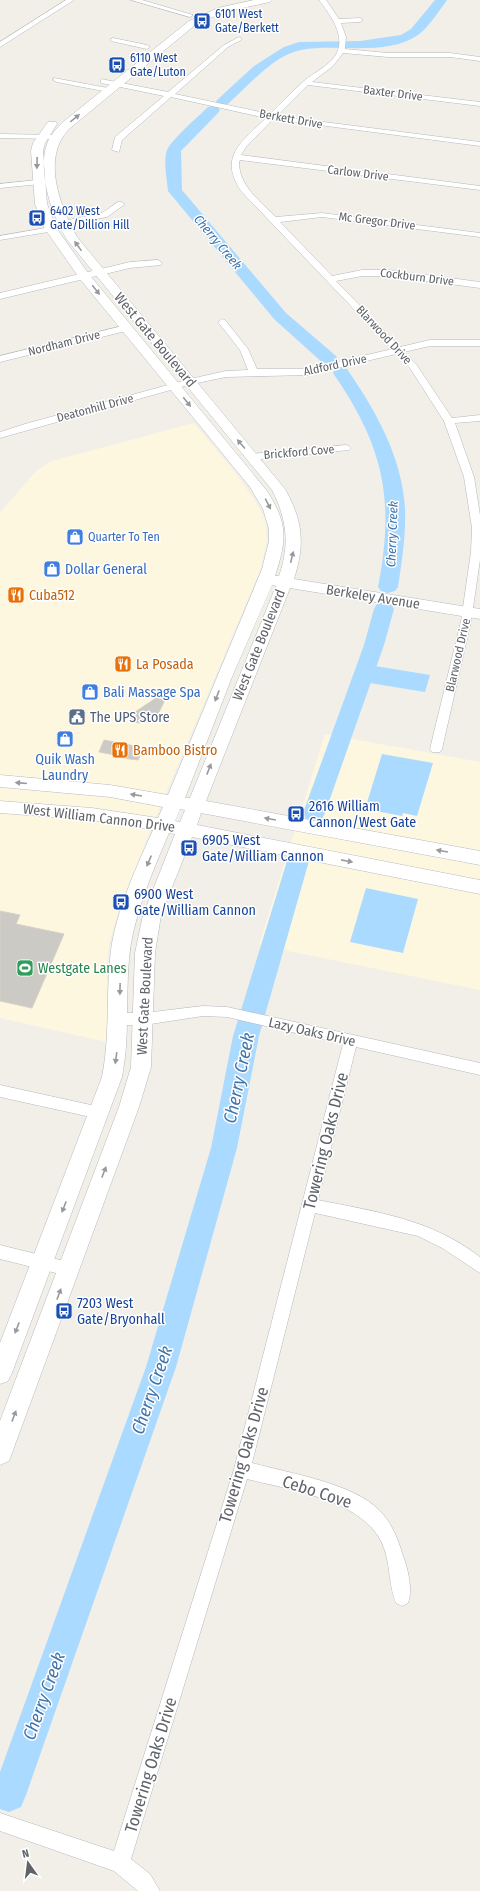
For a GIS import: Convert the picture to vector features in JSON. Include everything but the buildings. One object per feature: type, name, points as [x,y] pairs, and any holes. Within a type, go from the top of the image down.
[{"type":"main road","name":"West Gate Boulevard","points":[[0,1453],[129,1107],[141,1067],[144,1019],[145,952],[148,926],[185,829],[253,663],[284,582],[294,555],[295,540],[288,507],[278,489],[99,272],[76,243],[63,223],[55,201],[51,176],[51,150],[56,137],[67,124],[147,47],[178,23],[190,15],[217,6],[245,0]]},
{"type":"main road","name":"West Gate Boulevard","points":[[0,1373],[100,1114],[116,1060],[120,1019],[120,959],[124,934],[135,893],[165,825],[231,660],[266,579],[277,537],[274,516],[266,499],[255,483],[84,276],[51,229],[41,204],[37,182],[37,151],[43,136],[52,124],[179,32],[198,20],[221,10],[267,0]]},
{"type":"main road","name":"Berkeley Avenue","points":[[266,579],[474,614]]},
{"type":"main road","points":[[231,660],[253,663]]},
{"type":"main road","name":"West William Cannon Drive","points":[[0,781],[110,791],[480,858]]},
{"type":"main road","name":"West William Cannon Drive","points":[[0,807],[92,814],[165,825],[480,887]]},
{"type":"street","points":[[0,45],[71,0]]},
{"type":"street","points":[[134,0],[190,15]]},
{"type":"street","points":[[235,157],[243,145],[270,117],[306,83],[333,62],[342,47],[337,21],[329,7],[322,0]]},
{"type":"street","points":[[337,21],[360,20]]},
{"type":"street","points":[[116,150],[118,139],[226,46],[239,39]]},
{"type":"street","points":[[113,40],[147,47]]},
{"type":"street","points":[[342,47],[388,55],[404,60],[420,59],[431,55],[450,55],[480,59]]},
{"type":"street","name":"Berkett Drive","points":[[57,80],[168,95],[270,117],[315,124],[480,144]]},
{"type":"street","name":"Baxter Drive","points":[[306,83],[480,104]]},
{"type":"street","points":[[0,136],[56,137]]},
{"type":"street","name":"Carlow Drive","points":[[235,157],[480,188]]},
{"type":"street","name":"Blarwood Drive","points":[[235,157],[234,166],[239,182],[244,189],[399,350],[422,378],[449,421],[469,477],[478,528],[474,578],[474,614],[436,749]]},
{"type":"street","points":[[0,186],[37,182]]},
{"type":"street","points":[[63,223],[104,215],[121,204]]},
{"type":"street","name":"Mc Gregor Drive","points":[[274,220],[310,215],[334,216],[480,235]]},
{"type":"street","points":[[0,238],[51,229]]},
{"type":"street","points":[[0,296],[134,264],[158,263]]},
{"type":"street","name":"Cockburn Drive","points":[[331,279],[362,273],[389,273],[480,285]]},
{"type":"street","points":[[222,322],[244,349],[254,372]]},
{"type":"street","name":"Nordham Drive","points":[[0,359],[127,328]]},
{"type":"street","name":"Aldford Drive","points":[[190,382],[226,374],[254,372],[308,372],[418,346],[444,342],[480,343]]},
{"type":"street","name":"Deatonhill Drive","points":[[0,435],[190,382]]},
{"type":"street","points":[[449,421],[480,418]]},
{"type":"street","name":"Brickford Cove","points":[[252,457],[346,448]]},
{"type":"street","name":"Lazy Oaks Drive","points":[[120,1019],[144,1019],[215,1011],[272,1022],[480,1069]]},
{"type":"street","name":"Towering Oaks Drive","points":[[120,1864],[242,1469],[351,1041]]},
{"type":"street","points":[[0,1091],[100,1114]]},
{"type":"street","points":[[310,1205],[412,1227],[441,1240],[480,1266]]},
{"type":"street","points":[[0,1252],[68,1269]]},
{"type":"street","name":"Cebo Cove","points":[[242,1469],[335,1494],[355,1503],[373,1516],[388,1536],[397,1562],[402,1597]]},
{"type":"street","points":[[0,1822],[120,1864],[143,1881],[150,1891]]},
{"type":"shaded area","points":[[194,423],[237,475],[254,499],[265,519],[267,540],[261,568],[146,841],[119,910],[109,943],[107,967],[107,1042],[0,1018],[0,513],[37,470],[52,461]]},
{"type":"shaded area","points":[[325,734],[480,762],[480,990],[259,945]]},
{"type":"water","points":[[375,666],[430,675],[425,692],[370,683]]},
{"type":"water","points":[[382,754],[433,763],[417,816],[403,813],[402,816],[365,809]]},
{"type":"water","points":[[366,888],[418,899],[403,953],[350,942]]},
{"type":"waterway","name":"Cherry Creek","points":[[223,101],[258,69],[288,50],[299,46],[360,45],[392,41],[405,37],[415,32],[441,0]]},
{"type":"waterway","name":"Cherry Creek","points":[[213,110],[179,144],[174,151],[173,164],[175,191],[280,316],[330,360]]},
{"type":"waterway","name":"Cherry Creek","points":[[341,373],[360,402],[376,433],[388,465],[392,482],[395,499],[396,520],[388,587]]},
{"type":"waterway","name":"Cherry Creek","points":[[314,813],[374,645],[384,609]]},
{"type":"waterway","name":"Cherry Creek","points":[[9,1795],[161,1367],[224,1148],[246,1036],[298,861]]},
{"type":"place","name":"6101 West Gate/Berkett","points":[[202,21]]},
{"type":"place","name":"6110 West Gate/Luton","points":[[117,65]]},
{"type":"place","name":"6402 West Gate/Dillion Hill","points":[[37,218]]},
{"type":"place","name":"Quarter To Ten","points":[[75,537]]},
{"type":"place","name":"Dollar General","points":[[52,569]]},
{"type":"place","name":"Cuba512","points":[[16,595]]},
{"type":"place","name":"La Posada","points":[[123,664]]},
{"type":"place","name":"Bali Massage Spa","points":[[90,692]]},
{"type":"place","name":"The UPS Store","points":[[77,717]]},
{"type":"place","name":"Quik Wash Laundry","points":[[65,739]]},
{"type":"place","name":"Bamboo Bistro","points":[[120,750]]},
{"type":"place","name":"2616 William Cannon/West Gate","points":[[296,814]]},
{"type":"place","name":"6905 West Gate/William Cannon","points":[[189,848]]},
{"type":"place","name":"6900 West Gate/William Cannon","points":[[121,902]]},
{"type":"place","name":"Westgate Lanes","points":[[25,968]]},
{"type":"place","name":"7203 West Gate/Bryonhall","points":[[64,1311]]}]
